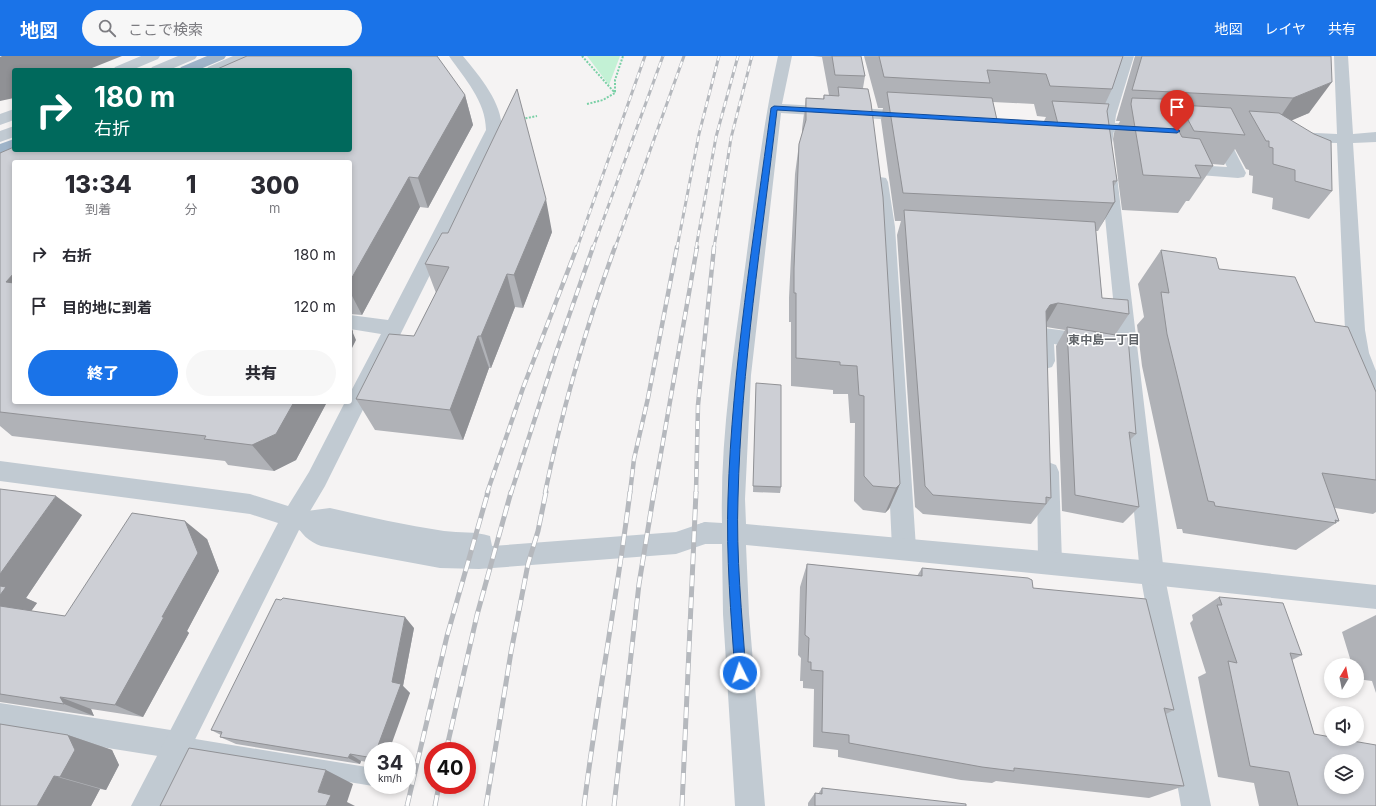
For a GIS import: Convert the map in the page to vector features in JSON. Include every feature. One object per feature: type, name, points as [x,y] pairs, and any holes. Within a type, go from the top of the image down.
[{"type":"highway","points":[[191,68],[219,56]]},
{"type":"highway","points":[[0,150],[12,145]]},
{"type":"street","points":[[125,68],[153,56]]},
{"type":"street","points":[[162,68],[190,56]]},
{"type":"street","points":[[218,68],[245,56]]},
{"type":"street","points":[[146,806],[177,745],[300,520],[317,479],[494,130],[494,122],[490,111],[476,82],[456,56]]},
{"type":"street","points":[[750,806],[736,614],[733,499],[741,376],[774,108],[785,56]]},
{"type":"street","points":[[1127,56],[1108,115],[1103,139],[1109,239],[1129,348],[1152,573],[1196,806]]},
{"type":"street","points":[[1341,56],[1344,139],[1355,330],[1359,353],[1376,398]]},
{"type":"street","points":[[865,94],[874,133]]},
{"type":"street","points":[[774,108],[925,116]]},
{"type":"street","points":[[0,120],[12,115]]},
{"type":"street","points":[[1066,125],[1106,127],[1157,134]]},
{"type":"street","points":[[0,137],[12,132]]},
{"type":"street","points":[[1165,162],[1168,168],[1238,173],[1218,133]]},
{"type":"street","points":[[1277,136],[1344,139],[1376,137]]},
{"type":"street","points":[[0,163],[25,152]]},
{"type":"street","points":[[878,164],[894,227],[904,548]]},
{"type":"street","points":[[352,322],[394,328]]},
{"type":"street","points":[[1046,382],[1044,335],[1129,348]]},
{"type":"street","points":[[1047,452],[1050,562]]},
{"type":"street","points":[[0,471],[250,504],[300,520],[320,535],[440,557],[479,558],[676,543],[705,533],[734,533],[1050,562],[1376,597]]},
{"type":"street","points":[[0,717],[177,745]]},
{"type":"lane","points":[[177,745],[364,776]]},
{"type":"path","points":[[582,56],[615,93]]},
{"type":"path","points":[[615,93],[615,80],[623,56]]},
{"type":"path","points":[[588,104],[603,100],[615,93]]},
{"type":"path","points":[[521,119],[537,116]]},
{"type":"green space","points":[[587,56],[620,56],[609,85]]},
{"type":"building","points":[[247,56],[437,56],[465,95],[418,178],[409,177],[352,277],[352,160],[12,160],[12,275],[6,282],[12,283],[12,404],[293,404],[276,434],[252,445],[204,439],[206,436],[0,412],[0,153],[12,148],[12,152],[352,152],[352,68],[220,68]]},
{"type":"building","points":[[832,56],[861,56],[865,76],[835,75]]},
{"type":"building","points":[[879,56],[1123,56],[1112,89],[1050,86],[1046,74],[987,70],[990,83],[884,77]]},
{"type":"building","points":[[1142,56],[1331,56],[1332,82],[1293,98],[1132,90]]},
{"type":"building","points":[[838,87],[868,89],[871,103],[883,197],[900,484],[896,488],[873,486],[864,476],[864,396],[859,395],[857,366],[840,365],[840,362],[796,358],[796,293],[794,293],[794,268],[799,144],[806,120],[806,98],[824,99],[824,95],[839,96]]},
{"type":"building","points":[[517,89],[546,199],[514,275],[507,274],[481,336],[478,336],[450,410],[356,399],[389,334],[414,336],[449,267],[425,264],[442,233],[448,233]]},
{"type":"building","points":[[887,92],[992,98],[997,120],[1058,124],[1052,101],[1109,104],[1107,111],[1117,181],[1113,181],[1115,202],[903,193]]},
{"type":"building","points":[[1132,98],[1162,99],[1182,137],[1200,139],[1213,166],[1195,165],[1201,178],[1143,175],[1131,104]]},
{"type":"building","points":[[1180,105],[1231,108],[1245,135],[1194,131]]},
{"type":"building","points":[[1249,111],[1279,113],[1314,134],[1331,141],[1332,191],[1295,181],[1295,170],[1273,164],[1273,148],[1269,147],[1269,141],[1266,141]]},
{"type":"building","points":[[904,210],[1095,222],[1102,298],[1128,300],[1129,314],[1058,303],[1050,305],[1046,311],[1051,498],[1046,497],[1046,504],[933,495],[925,486]]},
{"type":"building","points":[[1161,250],[1216,258],[1219,269],[1295,277],[1315,322],[1348,327],[1376,392],[1376,480],[1322,473],[1339,521],[1335,520],[1336,523],[1215,506],[1214,502],[1208,501],[1167,334],[1161,292],[1169,293]]},
{"type":"building","points":[[1067,327],[1128,337],[1136,434],[1129,432],[1139,507],[1075,495]]},
{"type":"building","points":[[756,383],[781,385],[781,487],[753,486]]},
{"type":"building","points":[[0,489],[56,496],[0,574]]},
{"type":"building","points":[[132,513],[185,521],[198,553],[115,705],[60,697],[64,704],[0,694],[0,606],[65,616]]},
{"type":"building","points":[[807,564],[922,576],[922,568],[1028,578],[1032,580],[1033,588],[1146,599],[1174,710],[1164,708],[1184,786],[1014,768],[1014,771],[982,767],[849,743],[849,735],[822,732],[823,671],[811,670],[811,662],[808,662],[809,638],[805,635]]},
{"type":"building","points":[[0,586],[6,587],[0,595]]},
{"type":"building","points":[[1219,597],[1283,603],[1302,655],[1290,653],[1314,734],[1324,736],[1324,746],[1364,746],[1364,743],[1376,745],[1376,806],[1298,806],[1289,772],[1250,766],[1228,661],[1237,663],[1217,605],[1222,605]]},
{"type":"building","points":[[283,598],[405,617],[392,682],[401,684],[379,742],[364,742],[364,756],[350,754],[348,758],[220,737],[222,732],[211,730],[276,599],[281,600]]},
{"type":"building","points":[[0,724],[68,735],[75,750],[60,777],[54,776],[37,806],[0,806]]},
{"type":"building","points":[[189,748],[326,770],[318,792],[331,795],[326,806],[160,806]]},
{"type":"building","points":[[822,788],[966,804],[966,806],[815,806],[815,793],[822,794]]},
{"type":"railway","points":[[577,248],[645,56]]},
{"type":"railway","points":[[593,248],[663,56]]},
{"type":"railway","points":[[615,248],[684,56]]},
{"type":"railway","points":[[677,248],[699,134],[719,56]]},
{"type":"railway","points":[[696,248],[716,137],[738,56]]},
{"type":"railway","points":[[714,248],[731,138],[752,56]]},
{"type":"railway","points":[[487,493],[523,388],[577,247]]},
{"type":"railway","points":[[511,493],[556,353],[593,247]]},
{"type":"railway","points":[[545,493],[559,431],[576,369],[594,308],[615,247]]},
{"type":"railway","points":[[630,493],[634,459],[648,398],[677,247]]},
{"type":"railway","points":[[654,493],[697,247]]},
{"type":"railway","points":[[696,493],[698,405],[714,247]]},
{"type":"railway","points":[[407,806],[447,636],[488,492]]},
{"type":"railway","points":[[448,742],[477,615],[511,492]]},
{"type":"railway","points":[[486,806],[511,652],[528,564],[538,531],[546,492]]},
{"type":"railway","points":[[584,806],[630,492]]},
{"type":"railway","points":[[614,806],[639,584],[654,492]]},
{"type":"railway","points":[[682,806],[696,492]]},
{"type":"railway","points":[[435,806],[437,794]]},
{"type":"district","name":"東中島一丁目","points":[[1104,339]]},
{"type":"route","points":[[740,673],[736,614],[733,499],[741,376],[774,108],[1177,131]]}]
